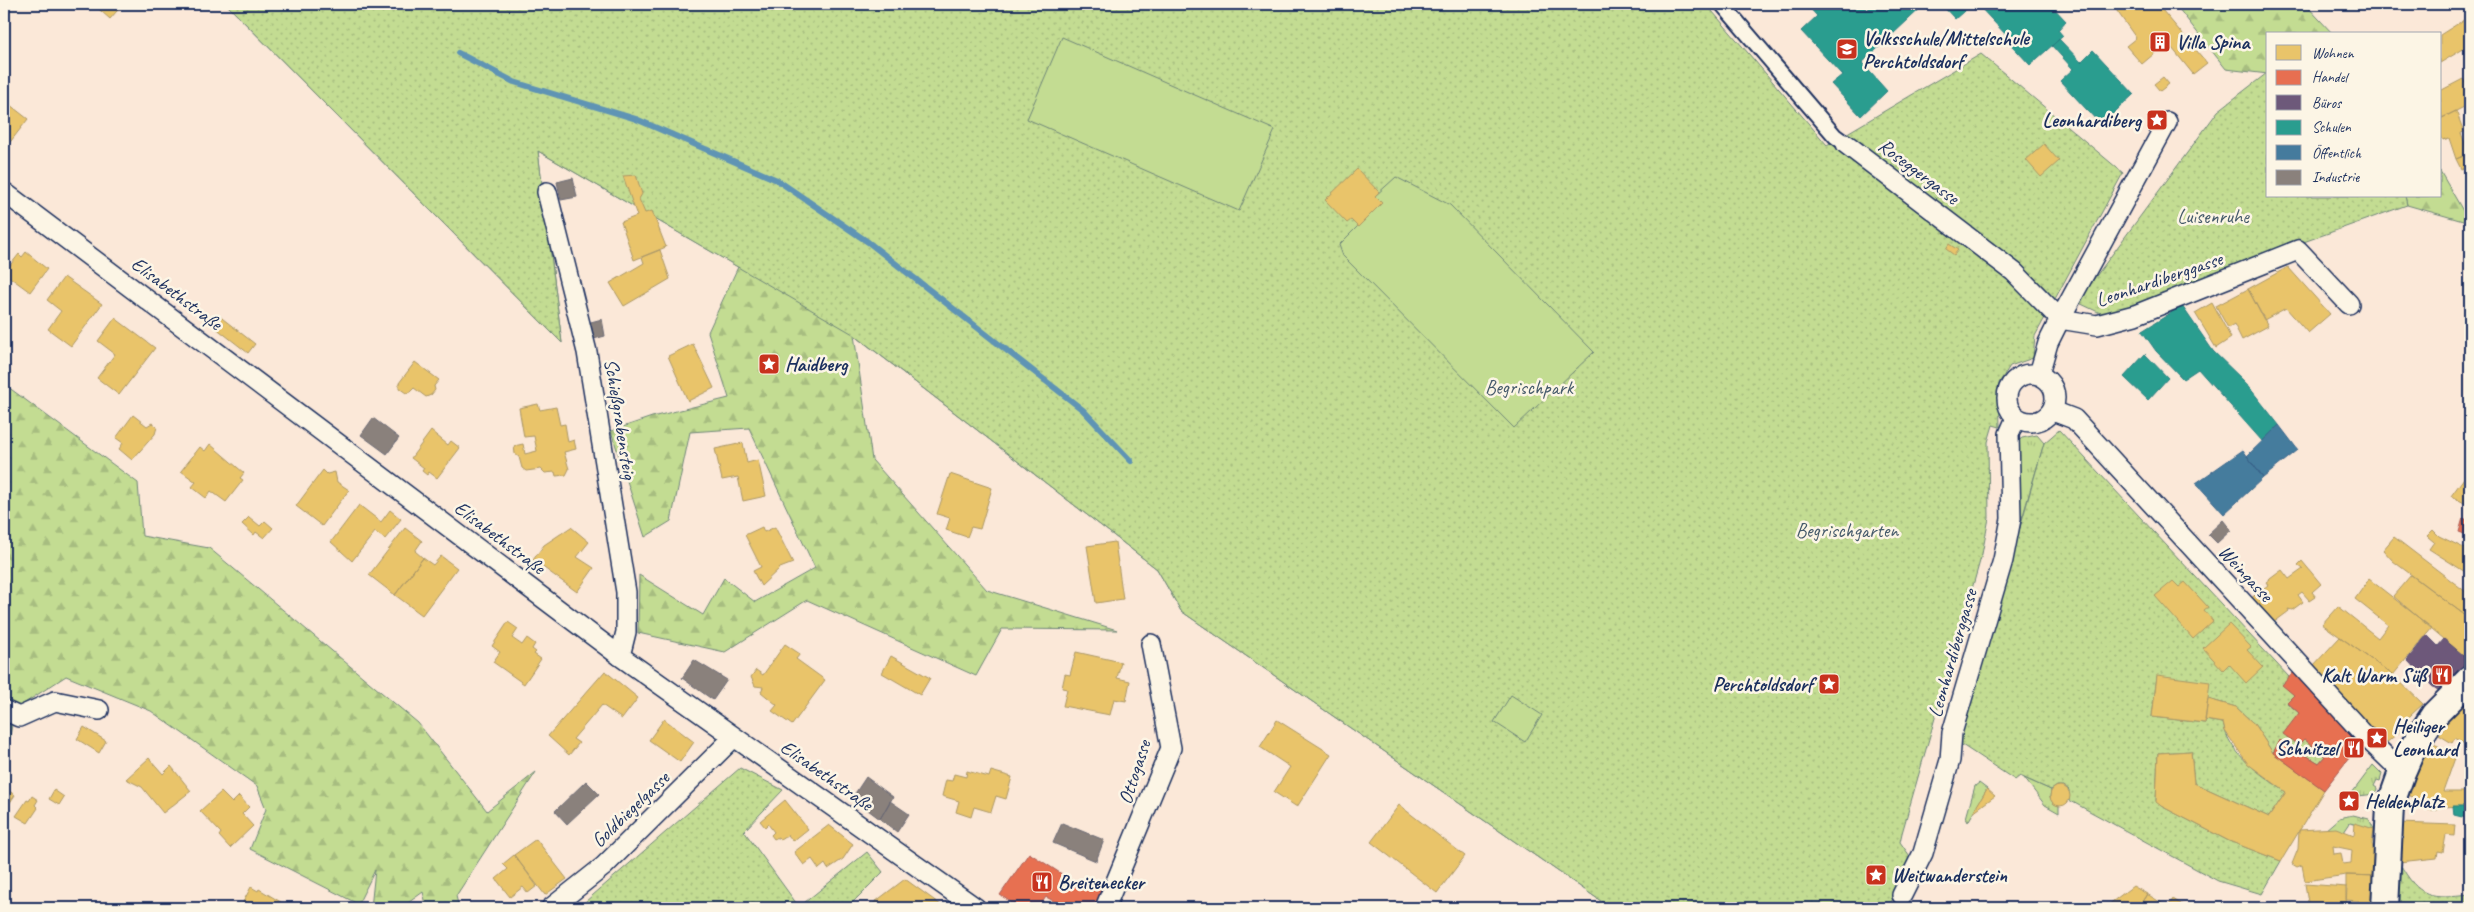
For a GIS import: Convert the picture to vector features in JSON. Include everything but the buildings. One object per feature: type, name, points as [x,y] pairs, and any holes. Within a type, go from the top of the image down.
[{"type":"main road","points":[[2385,908],[2390,806],[2402,772],[2412,749],[2434,715],[2470,679]]},
{"type":"street","name":"Roseggergasse","points":[[1722,4],[1835,136],[2014,272],[2060,319]]},
{"type":"street","name":"Leonhardiberggasse","points":[[2167,122],[2060,319],[2097,325],[2135,315],[2298,250],[2349,304]]},
{"type":"street","name":"Elisabethstraße","points":[[4,192],[620,656],[976,908]]},
{"type":"street","name":"Schießgrabensteig","points":[[546,192],[587,352],[624,582],[626,632],[620,656]]},
{"type":"street","points":[[2039,374],[2048,343],[2060,319]]},
{"type":"street","points":[[2027,374],[2039,374],[2051,383],[2056,397],[2053,411],[2045,419],[2036,423],[2026,423],[2016,418],[2009,410],[2006,398],[2009,387],[2016,378],[2027,374]]},
{"type":"street","name":"Weingasse","points":[[2053,411],[2074,419],[2370,742],[2402,772]]},
{"type":"street","name":"Leonhardiberggasse","points":[[1902,895],[1924,853],[1950,760],[1952,733],[2003,560],[2011,519],[2009,434],[2016,418]]},
{"type":"street","name":"Ottogasse","points":[[1105,908],[1171,748],[1151,644]]},
{"type":"street","points":[[4,710],[19,717],[55,701],[99,710]]},
{"type":"street","name":"Goldbiegelgasse","points":[[551,908],[604,866],[734,737]]},
{"type":"green space","points":[[226,4],[489,4],[1611,908],[1181,611],[1157,569],[854,335],[872,460],[987,590],[1117,630],[1002,629],[976,676],[807,600],[725,652],[638,633],[639,575],[703,615],[724,578],[755,602],[815,568],[749,428],[690,432],[671,521],[645,537],[611,431],[652,417],[729,398],[708,332],[738,267],[538,151],[562,343]]},
{"type":"green space","name":"Begrischpark","points":[[226,4],[1706,4],[1827,145],[1981,54],[2123,173],[2035,336],[2033,358],[2010,366],[1999,383],[2000,427],[1993,425],[1988,442],[1989,518],[1982,554],[1902,833],[1900,842],[1912,859],[1907,877],[1887,908],[1611,908],[1181,611],[1157,569],[853,334],[538,151],[562,343]]},
{"type":"green space","points":[[2175,4],[2305,4],[2331,32],[2266,32],[2266,74],[2226,69]]},
{"type":"green space","points":[[1062,37],[1275,130],[1239,211],[1027,119]]},
{"type":"green space","name":"Luisenruhe","points":[[2266,74],[2266,198],[2405,198],[2407,205],[2298,244],[2113,319],[2077,302],[2218,111]]},
{"type":"green space","points":[[2442,174],[2470,223],[2407,205],[2405,198],[2442,198]]},
{"type":"green space","points":[[1396,177],[1450,205],[1594,352],[1514,428],[1343,256],[1339,245],[1381,203],[1375,196]]},
{"type":"green space","points":[[4,384],[138,483],[142,536],[209,548],[418,723],[487,811],[536,772],[456,896],[459,908],[427,908],[423,892],[401,908],[371,908],[375,870],[358,904],[250,849],[266,809],[257,786],[151,711],[66,676],[14,710],[4,690]]},
{"type":"green space","points":[[2059,430],[2289,677],[2294,695],[2287,703],[2299,713],[2298,745],[2304,739],[2325,756],[2319,763],[2280,740],[2273,753],[2254,724],[2236,707],[2208,699],[2157,676],[2152,717],[2205,723],[2205,720],[2223,723],[2226,734],[2239,754],[2257,771],[2286,792],[2269,817],[2194,783],[2191,751],[2158,753],[2156,801],[2161,806],[2229,841],[2281,861],[2262,894],[2218,881],[2069,800],[2069,790],[2064,786],[2057,786],[2051,790],[2020,776],[2015,780],[1959,743],[2044,443]]},
{"type":"green space","points":[[2037,435],[2044,443],[2012,553],[2016,443],[2022,438]]},
{"type":"green space","points":[[1511,695],[1542,715],[1525,742],[1494,722]]},
{"type":"green space","points":[[4,718],[12,725],[4,768]]},
{"type":"green space","points":[[2373,765],[2382,774],[2380,781],[2377,780],[2374,786],[2377,788],[2376,794],[2349,797]]},
{"type":"green space","points":[[740,768],[783,790],[744,831],[799,907],[867,852],[883,872],[847,908],[578,908]]},
{"type":"green space","points":[[2024,778],[2051,790],[2050,797],[2053,803],[2059,806],[2059,813],[2045,805]]},
{"type":"green space","points":[[1979,783],[1987,789],[1968,822],[1966,818],[1975,786]]},
{"type":"green space","points":[[2353,815],[2369,819],[2374,829],[2350,823],[2344,832],[2325,830],[2339,818]]},
{"type":"green space","points":[[2399,862],[2413,883],[2427,893],[2445,896],[2470,894],[2470,908],[2399,908]]},
{"type":"waterway","points":[[458,53],[514,82],[636,119],[777,180],[868,242],[1083,410],[1131,461]]},
{"type":"place","name":"Villa Spina","points":[[2160,42]]},
{"type":"place","name":"Volksschule/Mittelschule Perchtoldsdorf","points":[[1847,49]]},
{"type":"place","name":"Leonhardiberg","points":[[2157,120]]},
{"type":"place","name":"Haidberg","points":[[769,364]]},
{"type":"place","name":"Kalt Warm Süß","points":[[2442,675]]},
{"type":"place","name":"Perchtoldsdorf","points":[[1829,684]]},
{"type":"place","name":"Heiliger Leonhard","points":[[2377,738]]},
{"type":"place","name":"Schnitzel","points":[[2354,748]]},
{"type":"place","name":"Heldenplatz","points":[[2349,801]]},
{"type":"place","name":"Weitwanderstein","points":[[1876,875]]},
{"type":"place","name":"Breitenecker","points":[[1042,882]]},
{"type":"park label","name":"Begrischgarten","points":[[1847,530]]}]
